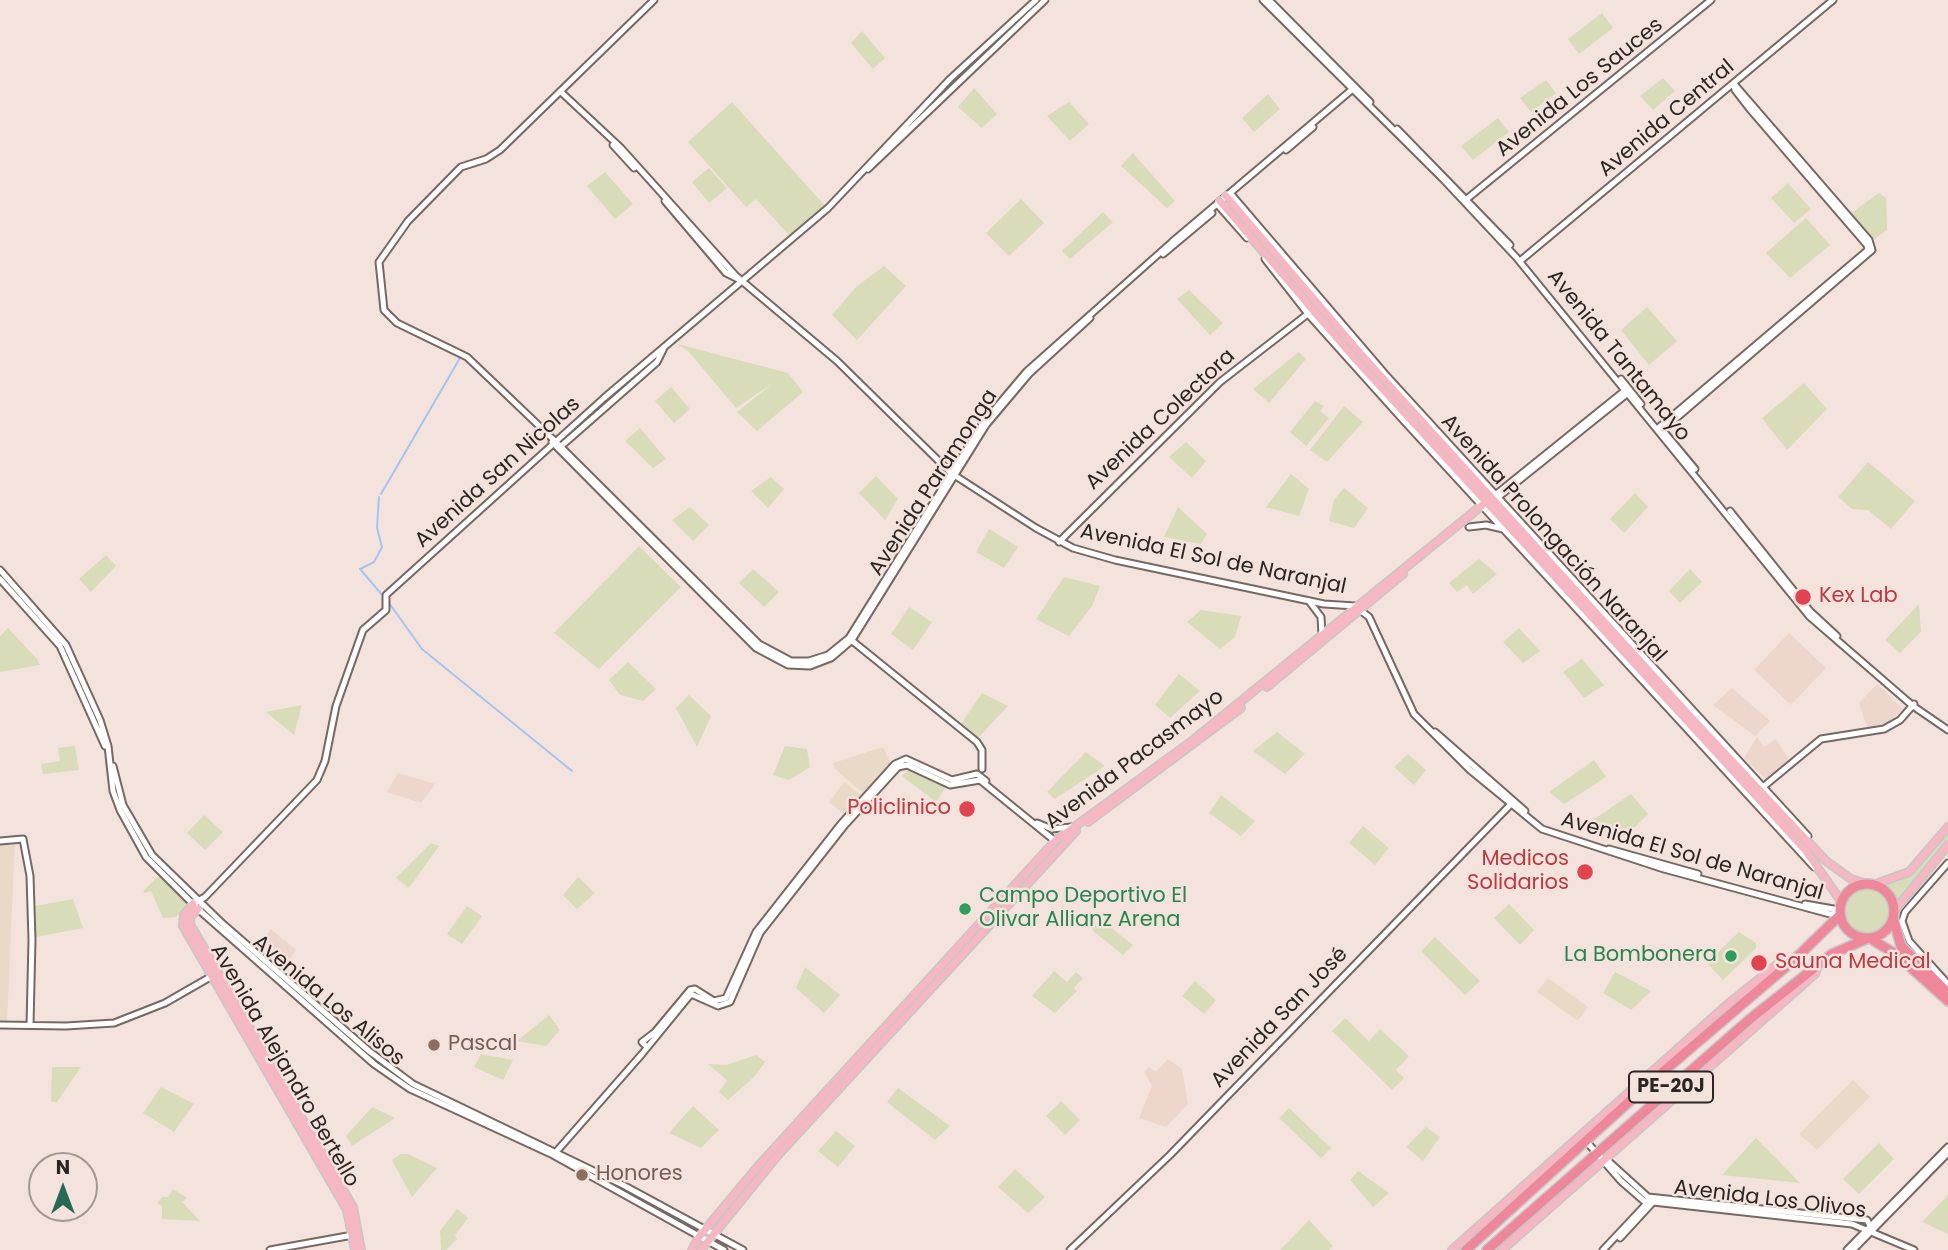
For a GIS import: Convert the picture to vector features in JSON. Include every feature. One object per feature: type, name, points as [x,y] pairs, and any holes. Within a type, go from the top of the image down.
[{"type":"highway","points":[[1948,993],[1901,946],[1898,917],[1886,891],[1870,884],[1852,889],[1840,910],[1851,934],[1868,939],[1897,955],[1948,1002]]},
{"type":"highway","name":"PE-20J","points":[[1466,1250],[1644,1088],[1795,959],[1840,910]]},
{"type":"highway","points":[[1868,939],[1882,934],[1898,917]]},
{"type":"highway","name":"PE-20J","points":[[1487,1250],[1600,1154],[1750,1019],[1840,950],[1868,939]]},
{"type":"highway","points":[[1644,1088],[1647,1075]]},
{"type":"highway","points":[[1528,1226],[1536,1206]]},
{"type":"main road","name":"Avenida Prolongación Naranjal","points":[[1225,200],[1281,264],[1317,311],[1454,458],[1490,502],[1543,552],[1805,850],[1826,878],[1840,910]]},
{"type":"main road","points":[[1279,276],[1281,264],[1292,265]]},
{"type":"main road","points":[[1447,468],[1454,458]]},
{"type":"main road","name":"Avenida Prolongación Naranjal","points":[[1490,502],[1509,533],[1639,675],[1826,861],[1851,879],[1870,884]]},
{"type":"main road","name":"Avenida Pacasmayo","points":[[692,1250],[760,1164],[1055,841],[1196,744],[1490,502]]},
{"type":"main road","name":"Avenida Pacasmayo","points":[[710,1230],[1072,830],[1192,741],[1358,608]]},
{"type":"main road","points":[[1637,659],[1647,662]]},
{"type":"main road","points":[[1870,884],[1909,872],[1948,827]]},
{"type":"main road","points":[[1898,917],[1948,845]]},
{"type":"main road","name":"Avenida Alejandro Bertello","points":[[200,903],[184,915],[183,926],[215,974],[347,1210],[361,1250]]},
{"type":"main road","points":[[1452,1250],[1647,1075],[1778,964],[1795,959]]},
{"type":"main road","points":[[1502,1250],[1600,1154]]},
{"type":"main road","name":"Avenida Alejandro Bertello","points":[[355,1235],[355,1250]]},
{"type":"main road","name":"Avenida Pacasmayo","points":[[701,1250],[703,1239]]},
{"type":"street","points":[[561,92],[654,0]]},
{"type":"street","name":"Avenida San Nicolas","points":[[866,171],[883,147],[950,79],[1036,0]]},
{"type":"street","name":"Avenida San Nicolas","points":[[200,903],[318,781],[327,761],[335,717],[361,650],[364,629],[386,610],[386,595],[556,444],[657,362],[665,347],[745,282],[878,163],[942,97],[1045,0]]},
{"type":"street","name":"Avenida Tantamayo","points":[[1263,0],[1468,198],[1757,543],[1810,611],[1914,705],[1948,729]]},
{"type":"street","name":"Avenida Tantamayo","points":[[1269,0],[1521,260]]},
{"type":"street","name":"Avenida Los Sauces","points":[[1468,198],[1711,0]]},
{"type":"street","name":"Avenida Central","points":[[1521,260],[1833,0]]},
{"type":"street","points":[[1660,430],[1870,249],[1749,108],[1734,84]]},
{"type":"street","name":"Avenida Paramonga","points":[[561,92],[496,153],[459,169],[408,221],[381,258],[379,268],[384,310],[391,319],[463,354],[556,444],[696,590],[769,657],[788,665],[810,666],[831,658],[850,639],[952,474],[1002,402],[1028,372],[1355,89]]},
{"type":"street","name":"Avenida El Sol de Naranjal","points":[[561,92],[745,282],[837,362],[952,474],[1059,542],[1115,559],[1358,608],[1369,617],[1413,712],[1429,732],[1539,823],[1559,833],[1794,902],[1840,910]]},
{"type":"street","name":"Avenida Prolongación Naranjal","points":[[1225,200],[1292,265],[1317,311]]},
{"type":"street","name":"Avenida Prolongación Naranjal","points":[[1225,200],[1279,276],[1317,311],[1454,458],[1490,502],[1509,533]]},
{"type":"street","name":"Avenida Colectora","points":[[1059,542],[1220,382],[1317,311]]},
{"type":"street","name":"Avenida Prolongación Naranjal","points":[[1381,382],[1447,468],[1490,502]]},
{"type":"street","name":"Avenida Pacasmayo","points":[[1490,502],[1628,390]]},
{"type":"street","points":[[1469,527],[1486,525],[1509,533]]},
{"type":"street","name":"Avenida Prolongación Naranjal","points":[[1543,552],[1647,662],[1721,754],[1763,787],[1808,836]]},
{"type":"street","name":"Avenida Los Alisos","points":[[0,570],[66,645],[100,720],[113,790],[146,857],[369,1051],[413,1084],[556,1152],[710,1230],[743,1250]]},
{"type":"street","name":"Avenida Los Alisos","points":[[0,579],[60,646],[107,752]]},
{"type":"street","points":[[1306,599],[1319,612],[1322,635]]},
{"type":"street","points":[[850,639],[977,742],[982,750],[980,775]]},
{"type":"street","points":[[1763,787],[1821,739],[1884,729],[1900,720],[1914,705]]},
{"type":"street","points":[[556,1152],[690,990],[695,989],[714,1001],[726,999],[756,932],[840,825],[895,764],[906,759],[952,780],[980,775],[1040,825],[1058,830],[1072,830]]},
{"type":"street","name":"Avenida Los Alisos","points":[[113,765],[123,805],[146,848],[200,903],[374,1064],[410,1089],[553,1155],[724,1250]]},
{"type":"street","points":[[645,1044],[692,993],[720,1007],[730,1002],[760,933],[845,825],[898,768],[906,765],[958,786],[980,775]]},
{"type":"street","points":[[980,775],[1055,841]]},
{"type":"street","name":"Avenida San José","points":[[1070,1250],[1170,1155],[1512,803]]},
{"type":"street","points":[[0,841],[23,839],[30,876],[30,1025]]},
{"type":"street","points":[[1948,863],[1898,917],[1909,941],[1948,985]]},
{"type":"street","points":[[0,1025],[92,1025],[124,1020],[164,1003],[215,974]]},
{"type":"street","name":"Avenida Los Olivos","points":[[1588,1140],[1638,1197],[1869,1227]]},
{"type":"street","points":[[1847,1250],[1948,1147]]},
{"type":"street","points":[[1853,1250],[1869,1227],[1948,1153]]},
{"type":"street","points":[[1606,1250],[1652,1200]]},
{"type":"street","name":"Avenida Los Olivos","points":[[1652,1200],[1869,1227]]},
{"type":"street","points":[[1869,1227],[1914,1250]]},
{"type":"street","points":[[270,1250],[355,1235]]},
{"type":"shaded area","points":[[1789,633],[1826,668],[1791,705],[1754,670]]},
{"type":"shaded area","points":[[1877,684],[1903,709],[1890,720],[1892,722],[1867,727],[1859,703]]},
{"type":"shaded area","points":[[1732,688],[1770,721],[1755,736],[1713,705]]},
{"type":"shaded area","points":[[1757,737],[1764,747],[1776,739],[1791,763],[1766,779],[1744,758]]},
{"type":"shaded area","points":[[883,747],[891,764],[863,793],[835,769],[833,763]]},
{"type":"shaded area","points":[[398,773],[435,784],[421,803],[387,792]]},
{"type":"shaded area","points":[[844,782],[861,795],[845,815],[829,802]]},
{"type":"shaded area","points":[[15,842],[7,1021],[0,1021],[0,844]]},
{"type":"shaded area","points":[[271,929],[296,950],[283,968],[258,946]]},
{"type":"shaded area","points":[[1548,978],[1588,1007],[1578,1021],[1537,992]]},
{"type":"shaded area","points":[[1168,1059],[1182,1069],[1188,1104],[1166,1127],[1139,1118],[1152,1086],[1144,1072],[1149,1067],[1156,1072]]},
{"type":"shaded area","points":[[1853,1080],[1870,1097],[1817,1150],[1799,1134]]},
{"type":"green space","points":[[1602,13],[1613,28],[1579,54],[1568,39]]},
{"type":"green space","points":[[862,31],[885,58],[873,69],[851,43]]},
{"type":"green space","points":[[1663,78],[1675,91],[1653,110],[1640,96]]},
{"type":"green space","points":[[1546,80],[1556,93],[1531,112],[1520,98]]},
{"type":"green space","points":[[974,88],[997,114],[982,128],[958,107]]},
{"type":"green space","points":[[1268,94],[1280,109],[1254,132],[1242,118]]},
{"type":"green space","points":[[732,102],[825,206],[790,236],[756,199],[746,207],[688,142]]},
{"type":"green space","points":[[1069,102],[1089,124],[1070,141],[1047,116]]},
{"type":"green space","points":[[1498,118],[1509,132],[1473,160],[1461,146]]},
{"type":"green space","points":[[1133,153],[1175,201],[1167,208],[1121,166]]},
{"type":"green space","points":[[709,168],[727,188],[709,203],[692,182]]},
{"type":"green space","points":[[605,172],[633,204],[615,219],[587,186]]},
{"type":"green space","points":[[1788,183],[1811,209],[1794,223],[1771,198]]},
{"type":"green space","points":[[1879,193],[1886,198],[1887,230],[1872,241],[1850,214]]},
{"type":"green space","points":[[1021,199],[1044,223],[1009,256],[986,233]]},
{"type":"green space","points":[[1103,212],[1113,222],[1070,259],[1062,251]]},
{"type":"green space","points":[[1806,218],[1830,245],[1790,278],[1766,253]]},
{"type":"green space","points":[[884,266],[906,286],[857,340],[832,315],[856,287]]},
{"type":"green space","points":[[1189,290],[1223,323],[1210,335],[1177,299]]},
{"type":"green space","points":[[1647,307],[1677,341],[1649,365],[1621,330]]},
{"type":"green space","points":[[677,344],[788,373],[803,392],[757,431],[737,412],[773,383],[736,408],[688,351]]},
{"type":"green space","points":[[1299,352],[1306,359],[1269,403],[1253,389]]},
{"type":"green space","points":[[1804,383],[1827,409],[1787,450],[1762,418]]},
{"type":"green space","points":[[671,387],[690,409],[674,423],[655,401]]},
{"type":"green space","points":[[1315,401],[1324,406],[1320,411],[1329,418],[1306,446],[1290,432]]},
{"type":"green space","points":[[1344,406],[1363,422],[1327,462],[1310,450]]},
{"type":"green space","points":[[640,428],[666,459],[653,468],[625,441]]},
{"type":"green space","points":[[1186,442],[1206,461],[1192,478],[1169,457]]},
{"type":"green space","points":[[1868,462],[1915,501],[1891,529],[1868,510],[1852,509],[1838,497]]},
{"type":"green space","points":[[1291,474],[1309,489],[1299,516],[1266,507]]},
{"type":"green space","points":[[876,476],[898,499],[885,520],[859,493]]},
{"type":"green space","points":[[771,477],[784,489],[768,508],[751,491]]},
{"type":"green space","points":[[1344,488],[1368,508],[1354,528],[1329,521],[1334,500]]},
{"type":"green space","points":[[1635,493],[1648,507],[1624,533],[1610,519]]},
{"type":"green space","points":[[690,507],[709,525],[693,541],[672,520]]},
{"type":"green space","points":[[1178,507],[1207,534],[1201,544],[1164,537]]},
{"type":"green space","points":[[989,529],[1018,547],[1004,568],[976,552]]},
{"type":"green space","points":[[639,546],[681,587],[599,669],[554,633]]},
{"type":"green space","points":[[106,555],[116,566],[91,592],[79,579]]},
{"type":"green space","points":[[1479,559],[1497,574],[1473,594],[1467,585],[1457,592],[1449,583]]},
{"type":"green space","points":[[753,569],[779,592],[764,607],[739,583]]},
{"type":"green space","points":[[1690,569],[1702,582],[1680,603],[1669,591]]},
{"type":"green space","points":[[1064,577],[1100,586],[1092,606],[1069,636],[1036,619]]},
{"type":"green space","points":[[1919,604],[1921,632],[1900,653],[1885,640]]},
{"type":"green space","points":[[909,607],[932,622],[913,650],[891,634]]},
{"type":"green space","points":[[1201,610],[1241,616],[1235,637],[1220,649],[1187,622]]},
{"type":"green space","points":[[8,628],[40,665],[0,672],[0,636]]},
{"type":"green space","points":[[1519,628],[1540,651],[1523,663],[1503,642]]},
{"type":"green space","points":[[1582,659],[1604,685],[1584,698],[1563,672]]},
{"type":"green space","points":[[628,662],[656,689],[643,701],[620,695],[609,680]]},
{"type":"green space","points":[[1179,674],[1200,691],[1170,718],[1155,705]]},
{"type":"green space","points":[[982,693],[1008,706],[978,738],[961,724]]},
{"type":"green space","points":[[689,695],[711,716],[697,747],[676,708]]},
{"type":"green space","points":[[302,705],[294,735],[266,712]]},
{"type":"green space","points":[[1277,732],[1305,754],[1285,774],[1253,751]]},
{"type":"green space","points":[[75,746],[79,770],[43,774],[41,764],[60,761],[58,748]]},
{"type":"green space","points":[[785,746],[807,749],[810,767],[789,780],[773,775]]},
{"type":"green space","points":[[1086,752],[1105,766],[1055,799],[1047,792]]},
{"type":"green space","points":[[1408,754],[1426,770],[1414,785],[1394,767]]},
{"type":"green space","points":[[1594,760],[1606,777],[1564,804],[1549,792]]},
{"type":"green space","points":[[909,769],[946,787],[936,802],[902,776]]},
{"type":"green space","points":[[1631,794],[1648,814],[1625,837],[1587,824]]},
{"type":"green space","points":[[1221,795],[1255,821],[1241,836],[1209,813]]},
{"type":"green space","points":[[204,815],[223,832],[205,850],[187,833]]},
{"type":"green space","points":[[1363,826],[1389,848],[1375,865],[1349,843]]},
{"type":"green space","points":[[1948,831],[1948,841],[1898,899],[1886,885],[1915,872]]},
{"type":"green space","points":[[431,843],[439,846],[409,888],[396,878]]},
{"type":"green space","points":[[159,876],[188,905],[176,917],[163,918],[151,891],[143,891]]},
{"type":"green space","points":[[578,877],[595,893],[577,909],[563,895]]},
{"type":"green space","points":[[1867,887],[1876,888],[1884,894],[1890,902],[1890,920],[1884,928],[1876,934],[1867,935],[1858,934],[1850,928],[1844,920],[1843,911],[1844,902],[1850,894],[1858,888]]},
{"type":"green space","points":[[73,899],[83,928],[36,937],[35,906]]},
{"type":"green space","points":[[1509,904],[1534,930],[1520,945],[1494,918]]},
{"type":"green space","points":[[467,906],[482,916],[462,944],[447,934]]},
{"type":"green space","points":[[1100,919],[1133,945],[1123,955],[1092,930]]},
{"type":"green space","name":"La Bombonera","points":[[1739,932],[1756,943],[1756,948],[1723,980],[1707,963]]},
{"type":"green space","points":[[1435,937],[1480,981],[1465,995],[1421,951]]},
{"type":"green space","points":[[805,967],[840,995],[824,1013],[796,988]]},
{"type":"green space","points":[[1054,971],[1067,982],[1076,972],[1083,978],[1074,988],[1077,991],[1055,1013],[1032,996]]},
{"type":"green space","points":[[1615,972],[1651,991],[1631,1010],[1603,993]]},
{"type":"green space","points":[[1195,981],[1216,1000],[1204,1014],[1182,996]]},
{"type":"green space","points":[[549,1015],[560,1030],[546,1046],[517,1041]]},
{"type":"green space","points":[[1345,1018],[1369,1041],[1380,1029],[1409,1056],[1396,1070],[1404,1078],[1392,1090],[1332,1031]]},
{"type":"green space","points":[[481,1054],[513,1060],[503,1080],[474,1067]]},
{"type":"green space","points":[[756,1055],[765,1062],[755,1076],[728,1100],[719,1092],[727,1080],[708,1064],[726,1065]]},
{"type":"green space","points":[[52,1067],[81,1067],[57,1102],[51,1102]]},
{"type":"green space","points":[[161,1087],[194,1104],[174,1132],[143,1113]]},
{"type":"green space","points":[[898,1088],[950,1126],[935,1140],[887,1102]]},
{"type":"green space","points":[[1061,1101],[1080,1120],[1065,1135],[1046,1116]]},
{"type":"green space","points":[[693,1106],[719,1130],[701,1148],[669,1133]]},
{"type":"green space","points":[[372,1107],[395,1118],[352,1146],[346,1136]]},
{"type":"green space","points":[[1289,1108],[1331,1148],[1321,1158],[1279,1118]]},
{"type":"green space","points":[[1426,1127],[1440,1137],[1423,1161],[1406,1147]]},
{"type":"green space","points":[[836,1131],[855,1146],[838,1167],[818,1151]]},
{"type":"green space","points":[[1756,1138],[1800,1183],[1722,1175]]},
{"type":"green space","points":[[1879,1143],[1894,1159],[1859,1194],[1843,1179]]},
{"type":"green space","points":[[401,1154],[408,1154],[437,1168],[412,1197],[392,1160]]},
{"type":"green space","points":[[1015,1169],[1045,1197],[1028,1213],[998,1187]]},
{"type":"green space","points":[[1358,1171],[1389,1193],[1373,1207],[1350,1180]]},
{"type":"green space","points":[[173,1189],[187,1198],[182,1202],[200,1221],[162,1219],[162,1206],[157,1203],[162,1197],[168,1197]]},
{"type":"green space","points":[[1948,1195],[1948,1234],[1922,1222]]},
{"type":"green space","points":[[457,1209],[468,1218],[455,1235],[457,1239],[446,1250],[441,1250],[440,1231]]},
{"type":"green space","points":[[1309,1220],[1333,1246],[1329,1250],[1280,1250]]},
{"type":"waterway","points":[[381,494],[460,358]]},
{"type":"waterway","points":[[379,497],[377,528],[382,547],[374,562],[360,569],[383,596]]},
{"type":"waterway","points":[[389,603],[422,649],[572,771]]},
{"type":"place","name":"Kex Lab","points":[[1803,597]]},
{"type":"place","name":"Policlinico","points":[[967,809]]},
{"type":"place","name":"Medicos Solidarios","points":[[1585,872]]},
{"type":"place","name":"Campo Deportivo El Olivar Allianz Arena","points":[[965,909]]},
{"type":"place","name":"La Bombonera","points":[[1731,956]]},
{"type":"place","name":"Sauna Medical","points":[[1759,963]]},
{"type":"place","name":"Pascal","points":[[434,1045]]},
{"type":"place","name":"Honores","points":[[582,1175]]}]
